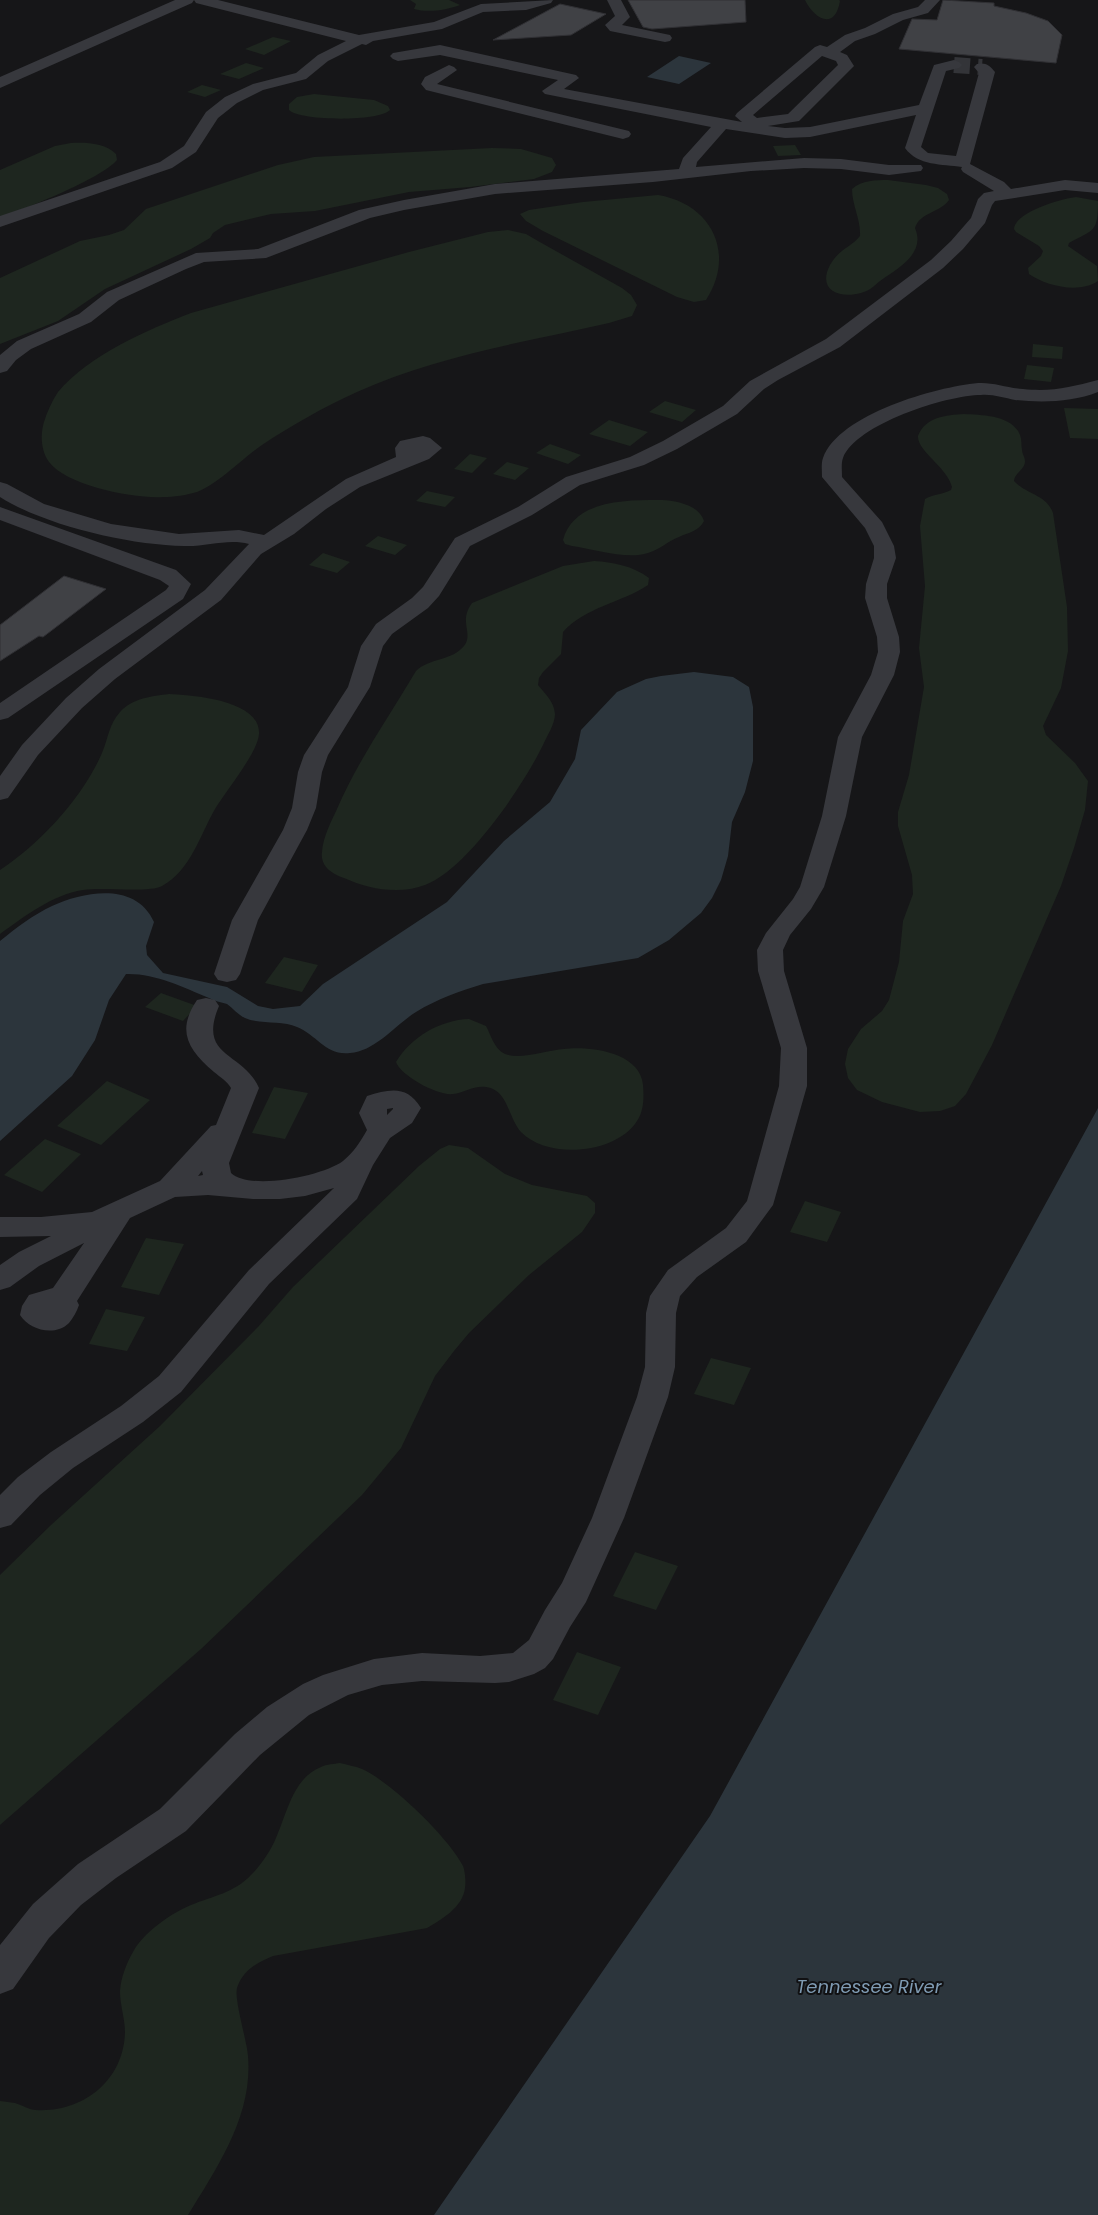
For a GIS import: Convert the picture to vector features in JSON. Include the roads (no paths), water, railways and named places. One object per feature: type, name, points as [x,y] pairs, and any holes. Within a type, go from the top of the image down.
[{"type":"street","points":[[0,83],[187,0]]},
{"type":"street","points":[[201,0],[372,42],[398,56],[456,72],[430,80],[429,84],[431,87],[623,134]]},
{"type":"street","points":[[0,222],[166,165],[190,149],[212,115],[231,100],[258,87],[301,76],[323,58],[361,39],[437,26],[480,8],[526,6],[546,0]]},
{"type":"street","points":[[612,25],[623,17],[614,0]]},
{"type":"street","points":[[828,53],[850,38],[870,31],[898,17],[923,10],[933,0]]},
{"type":"street","points":[[612,25],[634,21]]},
{"type":"street","points":[[612,25],[626,32],[665,38]]},
{"type":"street","points":[[398,56],[440,50],[571,78],[550,91]]},
{"type":"street","points":[[820,50],[842,58],[846,66],[794,118],[751,126],[743,116],[820,50]]},
{"type":"street","points":[[937,74],[984,73],[963,162],[923,157],[913,148],[918,129],[939,68],[954,65]]},
{"type":"street","points":[[534,89],[722,124],[751,126],[798,134],[925,109]]},
{"type":"street","points":[[878,118],[918,129]]},
{"type":"street","points":[[688,173],[689,161],[722,124]]},
{"type":"street","points":[[0,367],[8,356],[24,345],[85,318],[113,296],[192,260],[213,256],[260,254],[365,214],[450,196],[546,184],[654,177],[798,163],[841,164],[889,170],[915,168]]},
{"type":"street","points":[[969,169],[998,186],[1006,193]]},
{"type":"street","points":[[226,974],[245,920],[295,830],[304,808],[310,772],[316,755],[360,687],[372,646],[384,629],[420,602],[431,591],[462,542],[525,511],[562,486],[585,476],[649,455],[722,415],[771,376],[839,339],[937,264],[975,225],[986,200],[990,197],[1064,185],[1098,188]]},
{"type":"street","points":[[0,1977],[32,1929],[54,1906],[83,1882],[176,1818],[254,1738],[284,1712],[310,1696],[359,1677],[389,1669],[424,1667],[492,1669],[515,1667],[530,1661],[542,1649],[557,1619],[576,1589],[607,1520],[642,1426],[660,1365],[661,1324],[666,1295],[675,1282],[688,1270],[736,1234],[756,1210],[761,1201],[793,1086],[796,1070],[794,1048],[770,966],[770,950],[777,936],[803,903],[812,888],[837,802],[850,735],[880,683],[890,650],[876,590],[884,564],[884,547],[874,525],[832,477],[829,468],[830,460],[835,451],[853,433],[897,410],[931,398],[964,391],[988,389],[1027,395],[1056,396],[1087,391],[1098,386]]},
{"type":"street","points":[[0,794],[30,750],[82,696],[107,674],[213,595],[244,560],[265,543],[287,530],[318,504],[352,483],[406,460]]},
{"type":"street","points":[[0,488],[26,504],[44,511],[129,533],[179,540],[202,540],[233,536],[248,537],[265,543]]},
{"type":"street","points":[[0,513],[168,575],[180,584],[175,594],[0,713]]},
{"type":"street","points":[[206,1006],[198,1021],[196,1031],[201,1044],[242,1081],[245,1088],[215,1163],[216,1176],[232,1188]]},
{"type":"street","points":[[170,1188],[230,1124]]},
{"type":"street","points":[[0,1280],[29,1259],[70,1239],[106,1217],[170,1188],[209,1185],[268,1190],[307,1185],[338,1176],[361,1161],[373,1147],[382,1130]]},
{"type":"street","points":[[0,1516],[29,1486],[62,1460],[132,1414],[170,1384],[187,1366],[259,1277],[347,1192],[361,1161]]},
{"type":"street","points":[[0,1227],[42,1227],[106,1217]]},
{"type":"street","points":[[61,1299],[79,1277],[106,1217]]},
{"type":"water","points":[[679,56],[711,63],[679,84],[647,77]]},
{"type":"water","points":[[694,672],[733,677],[749,687],[753,707],[753,761],[745,792],[732,822],[728,856],[721,880],[712,898],[701,913],[669,940],[638,958],[483,984],[457,993],[432,1003],[408,1017],[377,1043],[368,1048],[350,1053],[334,1051],[304,1031],[291,1025],[245,1018],[227,1004],[168,981],[137,974],[126,974],[109,1000],[95,1040],[72,1076],[0,1141],[0,941],[38,913],[79,897],[109,893],[123,895],[146,909],[154,922],[146,946],[147,955],[163,973],[227,987],[258,1006],[273,1009],[300,1006],[323,984],[447,902],[504,841],[550,802],[575,759],[581,730],[617,692],[646,679]]},
{"type":"water","name":"Tennessee River","points":[[1098,1108],[1098,2215],[434,2215],[710,1816]]},
{"type":"tunnel","points":[[954,65],[982,67]]}]
